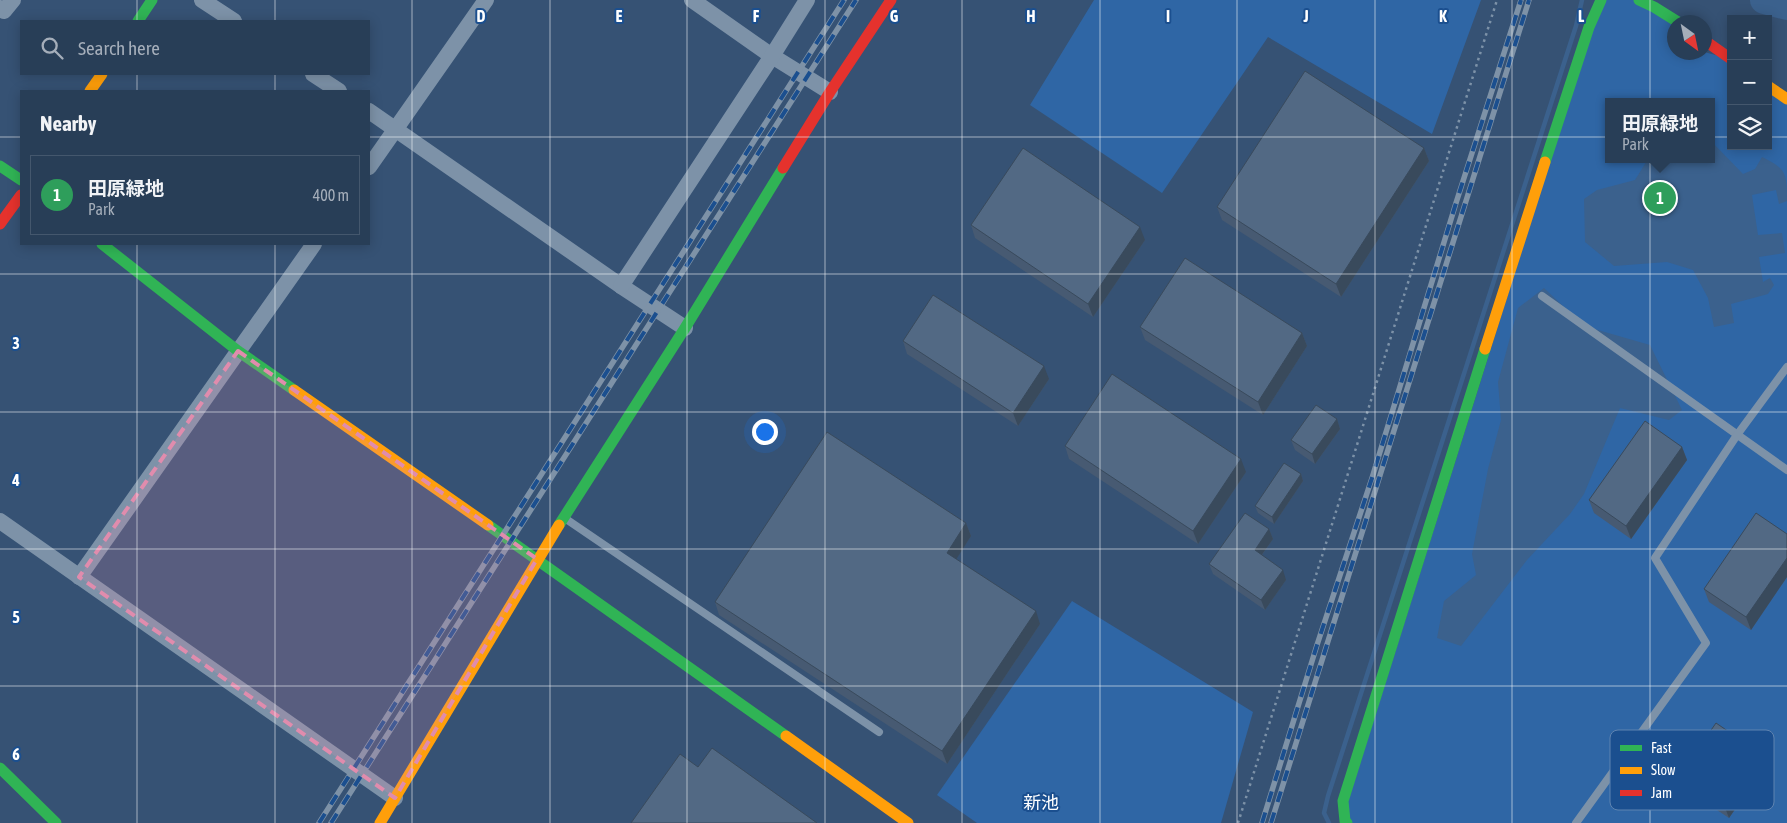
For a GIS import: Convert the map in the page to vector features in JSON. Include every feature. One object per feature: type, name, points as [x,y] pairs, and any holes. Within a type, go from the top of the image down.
[{"type":"street","points":[[0,8],[4,11],[12,0]]},
{"type":"street","points":[[139,20],[152,0]]},
{"type":"street","points":[[202,0],[232,20]]},
{"type":"street","points":[[370,165],[486,0]]},
{"type":"street","points":[[692,0],[772,56],[830,92]]},
{"type":"street","points":[[621,286],[807,0]]},
{"type":"street","points":[[380,823],[537,559],[685,328],[830,92],[892,0]]},
{"type":"street","points":[[1347,823],[1345,821],[1343,802],[1516,249],[1589,27],[1601,0]]},
{"type":"street","points":[[1639,0],[1667,15]]},
{"type":"street","points":[[1712,46],[1727,56]]},
{"type":"street","points":[[91,90],[101,75]]},
{"type":"street","points":[[315,75],[337,90]]},
{"type":"street","points":[[1772,89],[1787,99]]},
{"type":"street","points":[[370,112],[621,286],[685,328]]},
{"type":"street","points":[[0,166],[20,179]]},
{"type":"street","points":[[0,224],[20,196]]},
{"type":"street","points":[[103,245],[238,351],[537,559],[908,823]]},
{"type":"street","points":[[78,577],[313,245]]},
{"type":"street","points":[[0,520],[78,577],[395,798]]},
{"type":"street","points":[[0,768],[56,823]]},
{"type":"lane","points":[[1542,296],[1787,470]]},
{"type":"lane","points":[[1643,730],[1706,643],[1655,558],[1737,435],[1787,367]]},
{"type":"lane","points":[[564,518],[879,732]]},
{"type":"lane","points":[[1576,823],[1610,776]]},
{"type":"path","points":[[1238,823],[1497,0]]},
{"type":"highlighted area","points":[[238,351],[537,559],[395,798],[79,577]]},
{"type":"shaded area","points":[[1094,0],[1481,0],[1432,134],[1268,37],[1162,193],[1030,105]]},
{"type":"shaded area","points":[[1601,0],[1639,0],[1667,18],[1667,60],[1712,60],[1712,54],[1727,58],[1727,150],[1772,150],[1772,89],[1787,99],[1787,823],[1349,823],[1344,814]]},
{"type":"shaded area","points":[[1715,145],[1743,174],[1755,169],[1762,157],[1781,169],[1786,178],[1787,201],[1779,204],[1776,190],[1752,195],[1758,235],[1782,233],[1785,253],[1759,257],[1763,282],[1770,278],[1774,285],[1768,294],[1731,304],[1734,323],[1714,327],[1708,298],[1693,270],[1667,262],[1614,266],[1585,242],[1584,199],[1597,190],[1635,180],[1646,163],[1715,163]]},
{"type":"shaded area","points":[[1544,288],[1584,326],[1650,345],[1682,410],[1669,420],[1620,408],[1584,494],[1570,514],[1527,560],[1461,646],[1437,638],[1444,601],[1476,575],[1472,554],[1488,469],[1501,420],[1498,382],[1518,308]]},
{"type":"shaded area","points":[[1072,601],[1253,712],[1221,823],[977,823],[937,795]]},
{"type":"building","points":[[1305,71],[1424,148],[1336,284],[1217,207]]},
{"type":"building","points":[[1023,148],[1140,227],[1088,304],[971,225]]},
{"type":"building","points":[[1185,258],[1302,333],[1258,402],[1140,327]]},
{"type":"building","points":[[933,295],[1044,366],[1013,413],[903,341]]},
{"type":"building","points":[[1112,374],[1241,459],[1193,531],[1065,446]]},
{"type":"building","points":[[1316,405],[1337,419],[1312,454],[1291,440]]},
{"type":"building","points":[[1645,421],[1682,447],[1626,526],[1589,500]]},
{"type":"building","points":[[827,432],[966,523],[947,553],[1036,611],[942,751],[715,602]]},
{"type":"building","points":[[1284,463],[1301,474],[1272,517],[1255,506]]},
{"type":"building","points":[[1245,513],[1269,529],[1255,550],[1283,570],[1261,600],[1209,564]]},
{"type":"building","points":[[1756,513],[1787,534],[1787,558],[1746,617],[1704,589]]},
{"type":"building","points":[[1716,723],[1726,730],[1711,730]]},
{"type":"building","points":[[712,748],[817,823],[631,823],[680,754],[698,767]]},
{"type":"waterway","points":[[1329,823],[1324,813],[1328,796],[1576,26],[1582,0]]},
{"type":"waterway","points":[[1764,0],[1787,6]]},
{"type":"railway","points":[[319,823],[844,0]]},
{"type":"railway","points":[[331,823],[856,0]]},
{"type":"railway","points":[[1262,823],[1521,0]]},
{"type":"railway","points":[[1271,823],[1529,0]]},
{"type":"traffic: fast","points":[[139,20],[152,0]]},
{"type":"traffic: fast","points":[[1545,162],[1589,27],[1601,0]]},
{"type":"traffic: fast","points":[[1639,0],[1667,15]]},
{"type":"traffic: fast","points":[[0,166],[20,179]]},
{"type":"traffic: fast","points":[[559,525],[685,328],[783,168]]},
{"type":"traffic: fast","points":[[103,245],[238,351],[294,390]]},
{"type":"traffic: fast","points":[[1347,823],[1345,821],[1343,801],[1485,349]]},
{"type":"traffic: fast","points":[[488,525],[786,736]]},
{"type":"traffic: fast","points":[[0,768],[56,823]]},
{"type":"traffic: slow","points":[[91,90],[101,75]]},
{"type":"traffic: slow","points":[[1772,89],[1787,99]]},
{"type":"traffic: slow","points":[[1485,349],[1545,162]]},
{"type":"traffic: slow","points":[[294,390],[488,525]]},
{"type":"traffic: slow","points":[[380,823],[559,525]]},
{"type":"traffic: slow","points":[[786,736],[908,823]]},
{"type":"traffic: jam","points":[[783,168],[830,92],[891,0]]},
{"type":"traffic: jam","points":[[1712,46],[1727,56]]},
{"type":"traffic: jam","points":[[0,224],[20,196]]},
{"type":"place","name":"田原緑地","points":[[1660,198]]},
{"type":"district","name":"新池","points":[[1041,802]]}]
